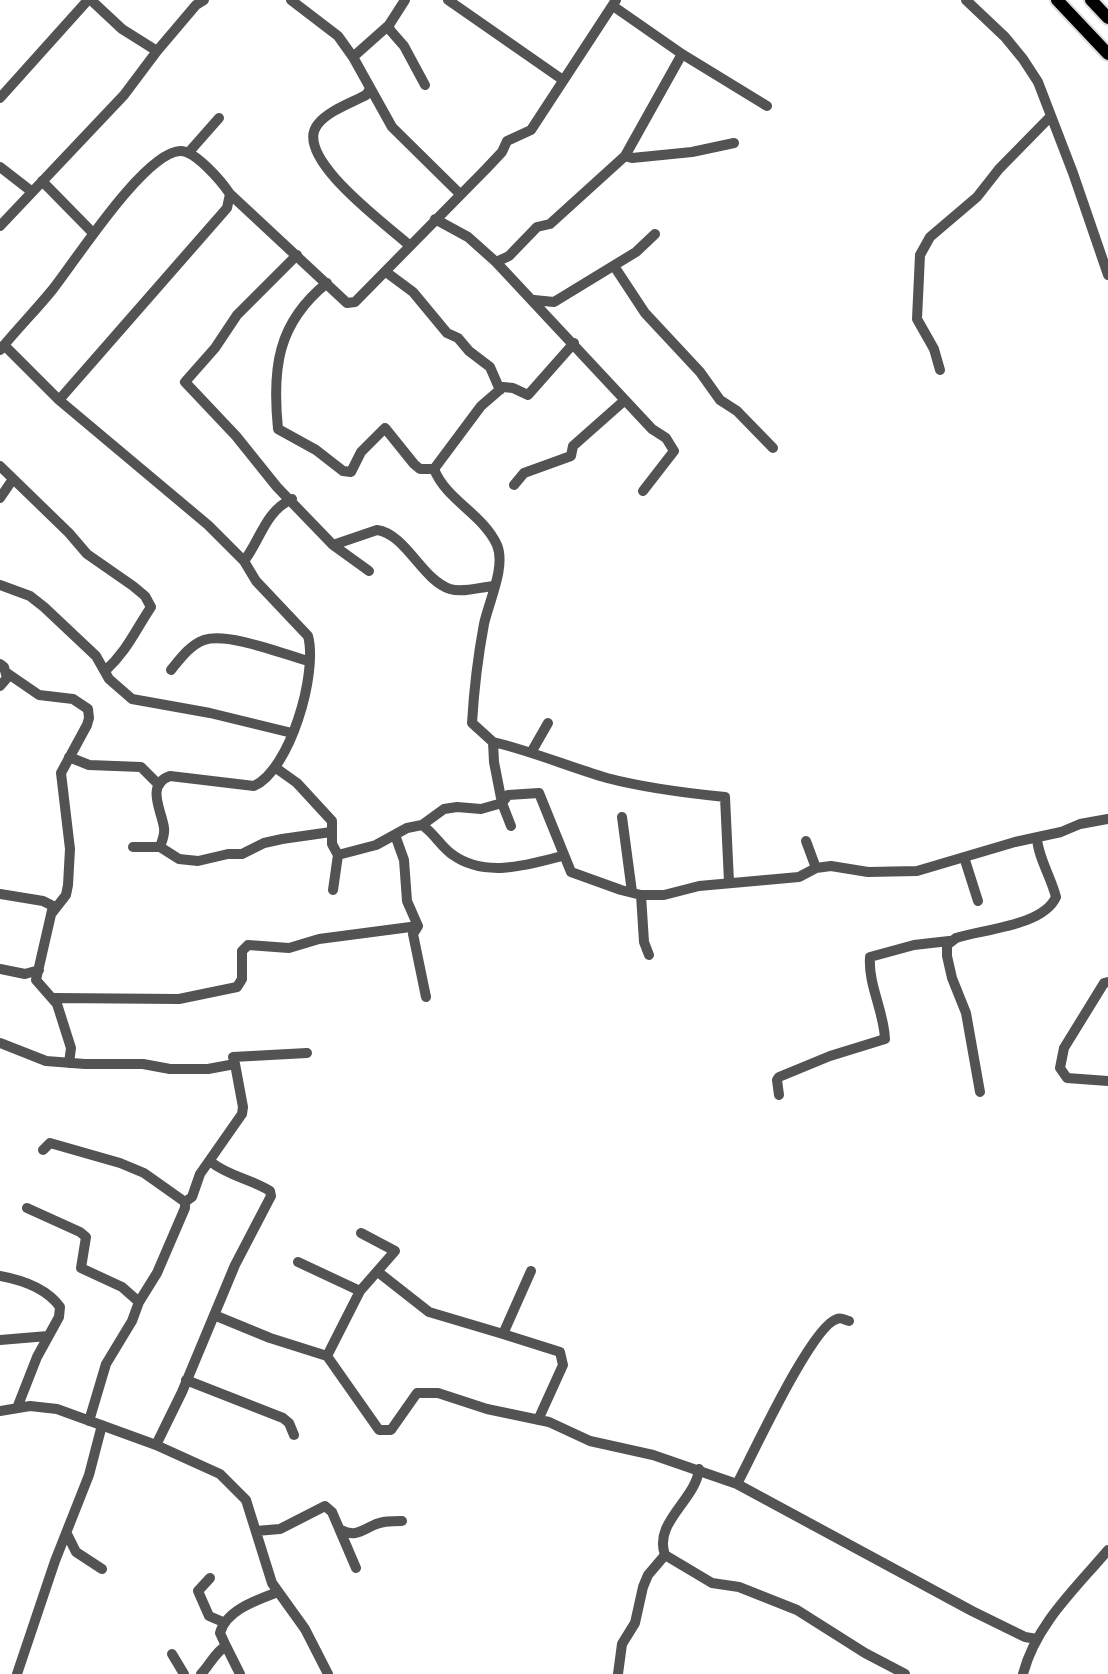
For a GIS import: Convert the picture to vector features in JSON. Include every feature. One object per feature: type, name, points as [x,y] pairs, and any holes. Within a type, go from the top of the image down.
[{"type":"main road","points":[[1057,0],[1108,54]]},
{"type":"main road","points":[[1091,0],[1108,18]]},
{"type":"street","points":[[0,98],[89,0],[122,29],[157,51]]},
{"type":"street","points":[[0,226],[124,95],[157,51],[196,5],[204,0]]},
{"type":"street","points":[[291,0],[338,36],[392,127],[460,194]]},
{"type":"street","points":[[353,57],[389,25],[405,0]]},
{"type":"street","points":[[448,0],[563,80]]},
{"type":"street","points":[[966,0],[1023,59],[1038,82],[1108,275]]},
{"type":"street","points":[[160,847],[164,829],[156,806],[159,785],[164,778],[170,776],[254,786],[263,782],[276,768],[305,701],[311,648],[308,636],[256,581],[244,561],[208,525],[59,400],[2,347],[54,288],[93,233],[160,160],[173,152],[189,152],[223,183],[230,194],[351,304],[502,152],[507,141],[531,130],[615,3],[682,54],[767,106]]},
{"type":"street","points":[[389,25],[425,85]]},
{"type":"street","points":[[496,262],[509,256],[537,227],[550,224],[625,156],[682,54]]},
{"type":"street","points":[[370,89],[366,95],[325,117],[315,126],[312,137],[315,150],[334,179],[409,245]]},
{"type":"street","points":[[940,370],[934,349],[917,319],[920,255],[930,237],[977,197],[999,169],[1051,116]]},
{"type":"street","points":[[189,152],[219,118]]},
{"type":"street","points":[[625,156],[632,158],[692,152],[734,143]]},
{"type":"street","points":[[0,167],[31,191]]},
{"type":"street","points":[[42,181],[93,233]]},
{"type":"street","points":[[59,400],[227,208],[230,194]]},
{"type":"street","points":[[435,219],[468,237],[496,262],[652,429],[666,438],[674,451],[643,491]]},
{"type":"street","points":[[532,300],[554,302],[614,266],[655,234]]},
{"type":"street","points":[[297,255],[237,315],[215,348],[185,382],[236,436],[277,487],[292,499],[333,545],[369,571]]},
{"type":"street","points":[[614,266],[645,313],[700,372],[720,400],[737,411],[773,448]]},
{"type":"street","points":[[386,272],[413,292],[447,333],[458,338],[490,367],[500,390]]},
{"type":"street","points":[[327,283],[309,298],[292,321],[276,363],[278,429],[316,450],[343,471],[351,472],[361,452],[385,428],[414,464],[420,469],[434,469]]},
{"type":"street","points":[[434,469],[481,406],[508,387],[528,395],[574,343]]},
{"type":"street","points":[[514,485],[524,473],[571,456],[573,446],[625,400]]},
{"type":"street","points":[[0,466],[87,554],[133,586],[145,596],[151,607],[124,653],[105,671]]},
{"type":"street","points":[[434,469],[453,497],[477,517],[500,554],[484,624],[474,685],[472,723],[493,742],[532,751],[606,778],[725,797],[729,882]]},
{"type":"street","points":[[0,498],[13,479]]},
{"type":"street","points":[[244,561],[261,527],[292,499]]},
{"type":"street","points":[[333,545],[377,530],[383,531],[449,589],[494,586]]},
{"type":"street","points":[[0,585],[30,596],[44,607],[96,656],[109,679],[132,699],[210,713],[292,733]]},
{"type":"street","points":[[171,670],[195,644],[207,639],[233,641],[308,661]]},
{"type":"street","points":[[0,686],[7,678],[4,668]]},
{"type":"street","points":[[4,668],[39,695],[73,699],[88,709],[87,725],[61,773],[70,849],[68,885],[66,895],[52,913]]},
{"type":"street","points":[[532,751],[548,723]]},
{"type":"street","points":[[493,742],[502,803],[511,826]]},
{"type":"street","points":[[69,757],[89,765],[141,767],[159,785]]},
{"type":"street","points":[[276,768],[297,783],[332,821],[332,844],[338,855],[333,890]]},
{"type":"street","points":[[338,855],[376,845],[407,828],[422,825],[444,809],[481,809],[502,803],[508,795],[539,793],[571,872],[637,893],[664,895],[699,886],[799,877],[816,868],[831,866],[895,873],[917,871],[1061,832],[1080,824],[1108,819]]},
{"type":"street","points":[[622,817],[644,942],[649,955]]},
{"type":"street","points":[[422,825],[455,857],[480,868],[530,865],[562,856]]},
{"type":"street","points":[[133,847],[160,847],[179,859],[198,861],[242,854],[264,843],[282,839],[331,832]]},
{"type":"street","points":[[395,835],[404,860],[407,901],[418,926]]},
{"type":"street","points":[[779,1095],[779,1077],[830,1056],[885,1039],[885,1027],[870,975],[870,957],[1020,923],[1047,910],[1056,897],[1047,865],[1038,849],[1037,838]]},
{"type":"street","points":[[806,841],[816,868]]},
{"type":"street","points":[[964,857],[978,901]]},
{"type":"street","points":[[0,894],[44,899],[53,906],[36,975]]},
{"type":"street","points":[[418,926],[413,934],[426,997]]},
{"type":"street","points":[[54,998],[167,999],[193,996],[237,987],[242,979],[242,951],[248,945],[289,948],[319,939],[418,926]]},
{"type":"street","points":[[949,941],[947,956],[966,1013],[980,1092]]},
{"type":"street","points":[[0,969],[36,975],[54,998],[71,1048],[69,1063]]},
{"type":"street","points":[[1107,980],[1064,1048],[1060,1068],[1067,1078],[1108,1081]]},
{"type":"street","points":[[0,1043],[46,1061],[143,1064],[181,1069],[235,1064]]},
{"type":"street","points":[[185,1202],[192,1197],[200,1174],[242,1114],[233,1057],[307,1053]]},
{"type":"street","points":[[43,1150],[50,1143],[120,1163],[144,1173],[185,1202]]},
{"type":"street","points":[[156,1445],[235,1265],[271,1196],[264,1187],[234,1176],[211,1162]]},
{"type":"street","points":[[89,1421],[106,1364],[157,1273],[185,1202]]},
{"type":"street","points":[[27,1208],[86,1237],[81,1268],[122,1287],[139,1302]]},
{"type":"street","points":[[327,1356],[360,1291],[395,1251],[361,1233]]},
{"type":"street","points":[[298,1262],[360,1291]]},
{"type":"street","points":[[503,1334],[531,1271]]},
{"type":"street","points":[[378,1272],[429,1312],[560,1352],[563,1365],[538,1420]]},
{"type":"street","points":[[0,1276],[52,1296],[60,1307],[59,1317],[29,1375],[17,1408]]},
{"type":"street","points":[[214,1315],[270,1338],[327,1356],[356,1402],[379,1430],[391,1430],[417,1393],[438,1393],[487,1409],[559,1426],[590,1441],[699,1469],[737,1484],[972,1611],[1025,1637],[1037,1639]]},
{"type":"street","points":[[737,1484],[812,1344],[834,1320],[841,1318],[849,1321]]},
{"type":"street","points":[[0,1340],[48,1336]]},
{"type":"street","points":[[186,1380],[283,1418],[294,1435]]},
{"type":"street","points":[[0,1411],[48,1408],[156,1445],[220,1474],[246,1500],[264,1564],[278,1592],[310,1636],[328,1674]]},
{"type":"street","points":[[17,1674],[55,1561],[89,1475],[102,1425]]},
{"type":"street","points":[[699,1469],[695,1485],[665,1531],[662,1548],[665,1555],[712,1583],[739,1587],[797,1610],[905,1674]]},
{"type":"street","points":[[256,1531],[280,1529],[325,1506],[332,1512],[356,1568]]},
{"type":"street","points":[[341,1530],[353,1534],[375,1525],[402,1521]]},
{"type":"street","points":[[67,1534],[76,1552],[102,1569]]},
{"type":"street","points":[[1023,1674],[1047,1622],[1108,1550]]},
{"type":"street","points":[[618,1674],[622,1644],[635,1623],[643,1587],[648,1575],[665,1555]]},
{"type":"street","points":[[210,1578],[198,1591],[209,1616],[222,1628],[226,1646],[240,1674]]},
{"type":"street","points":[[222,1628],[233,1613],[278,1592]]},
{"type":"street","points":[[201,1674],[219,1650],[226,1646]]},
{"type":"street","points":[[172,1654],[184,1674]]}]
